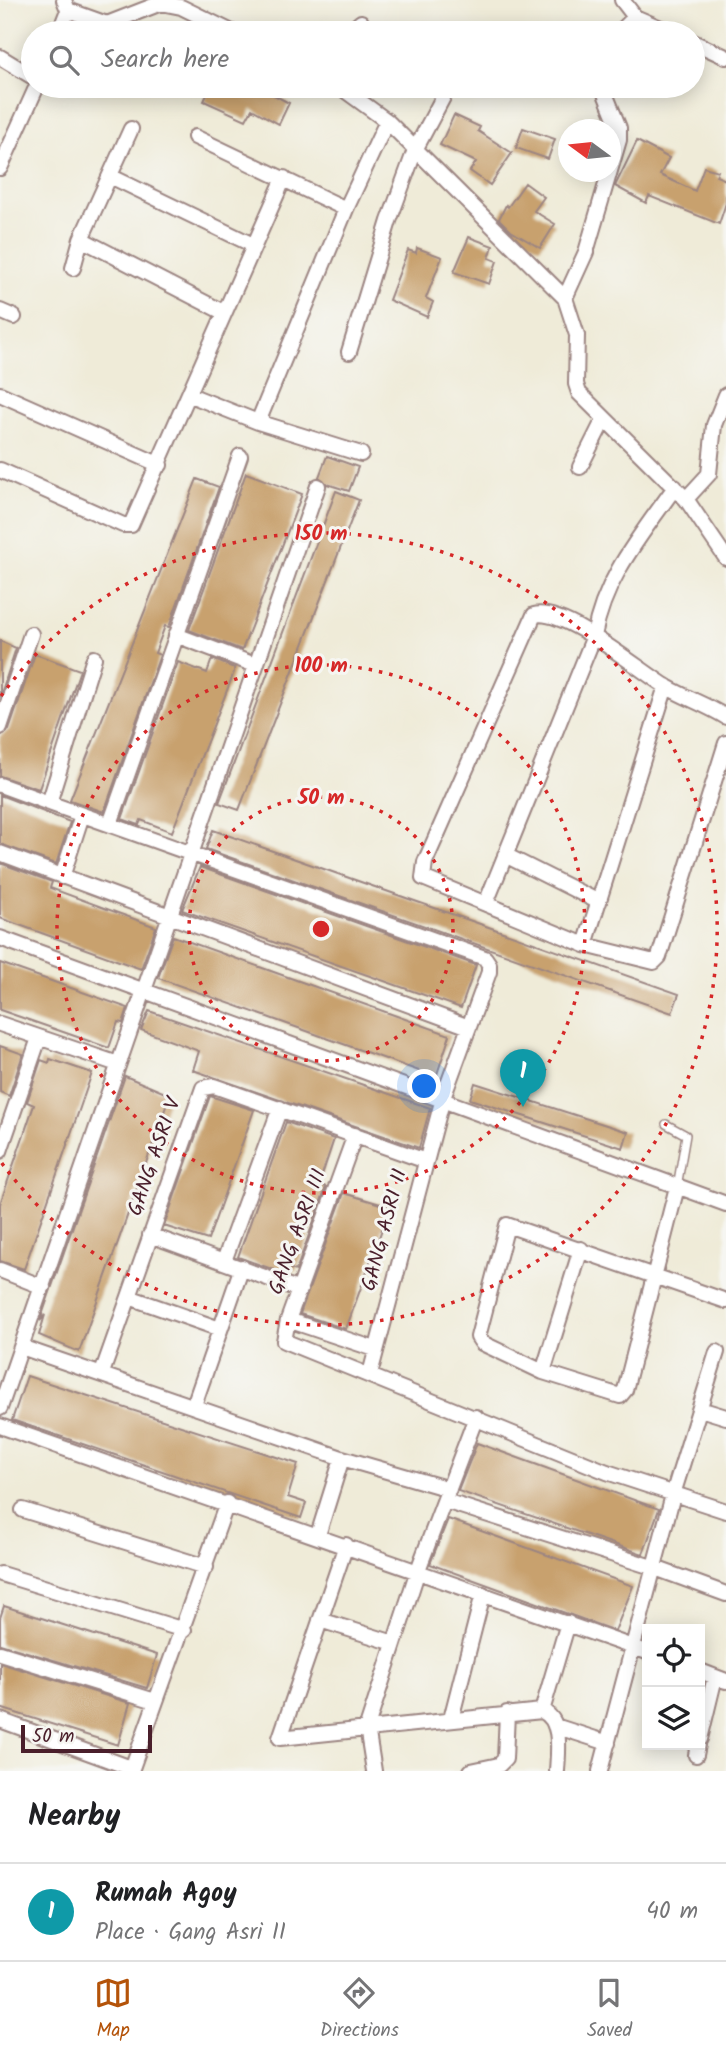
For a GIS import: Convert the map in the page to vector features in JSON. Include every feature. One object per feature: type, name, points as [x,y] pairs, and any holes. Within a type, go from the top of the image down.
[{"type":"street","points":[[622,0],[635,17],[644,21]]},
{"type":"street","points":[[114,21],[162,1],[209,21]]},
{"type":"street","points":[[66,5],[101,21]]},
{"type":"street","points":[[631,21],[635,17]]},
{"type":"street","points":[[705,47],[726,57]]},
{"type":"street","points":[[0,57],[21,70]]},
{"type":"street","points":[[0,168],[32,98]]},
{"type":"street","points":[[355,98],[387,121],[565,298],[578,335],[577,389],[589,406],[686,499],[726,558]]},
{"type":"street","points":[[349,352],[389,221],[415,149],[443,98]]},
{"type":"street","points":[[565,298],[586,251],[619,140],[620,128],[607,98]]},
{"type":"street","points":[[258,422],[345,209],[387,121]]},
{"type":"street","points":[[73,268],[81,239],[131,129]]},
{"type":"street","points":[[195,137],[345,209]]},
{"type":"street","points":[[110,176],[253,245]]},
{"type":"street","points":[[0,470],[123,525],[131,525],[160,465],[223,312],[284,178]]},
{"type":"street","points":[[81,239],[223,312]]},
{"type":"street","points":[[0,394],[160,465]]},
{"type":"street","points":[[190,395],[258,422],[361,454]]},
{"type":"street","points":[[686,499],[709,474],[714,425],[726,396]]},
{"type":"street","points":[[580,467],[604,419]]},
{"type":"street","points":[[110,824],[240,456]]},
{"type":"street","points":[[0,1408],[318,486]]},
{"type":"street","points":[[486,903],[594,636],[601,602],[614,575],[675,487]]},
{"type":"street","points":[[726,717],[666,686],[594,636],[545,615],[532,617],[425,862],[422,875],[425,881],[486,903],[585,945],[648,963],[657,960],[726,743]]},
{"type":"street","points":[[0,727],[31,634]]},
{"type":"street","points":[[176,635],[255,665]]},
{"type":"street","points":[[49,803],[94,658]]},
{"type":"street","points":[[585,945],[666,686]]},
{"type":"street","points":[[0,785],[192,852]]},
{"type":"street","points":[[62,877],[82,815]]},
{"type":"street","name":"GANG ASRI II","points":[[192,852],[485,958],[489,964],[489,972],[443,1098],[370,1374]]},
{"type":"street","points":[[0,853],[469,1027]]},
{"type":"street","points":[[505,855],[599,902]]},
{"type":"street","points":[[0,938],[143,988],[726,1204]]},
{"type":"street","points":[[0,1024],[118,1063]]},
{"type":"street","points":[[0,1151],[6,1111],[39,1038]]},
{"type":"street","name":"GANG ASRI V","points":[[102,1373],[203,1088],[214,1086],[280,1108]]},
{"type":"street","points":[[225,1261],[280,1108],[426,1161]]},
{"type":"street","name":"GANG ASRI III","points":[[355,1135],[283,1337],[285,1343],[370,1374]]},
{"type":"street","points":[[677,1186],[653,1274],[625,1390],[617,1398],[543,1372],[482,1343],[478,1338],[503,1229],[507,1224],[653,1274],[726,1301]]},
{"type":"street","points":[[150,1235],[300,1290]]},
{"type":"street","points":[[543,1372],[581,1249]]},
{"type":"street","points":[[194,1405],[243,1267]]},
{"type":"street","points":[[0,1270],[43,1287]]},
{"type":"street","points":[[129,1297],[220,1329]]},
{"type":"street","points":[[288,1320],[375,1349]]},
{"type":"street","points":[[21,1347],[194,1405],[726,1594]]},
{"type":"street","points":[[600,1771],[674,1491],[717,1352]]},
{"type":"street","points":[[370,1374],[409,1394],[476,1417],[607,1472],[674,1491],[726,1511]]},
{"type":"street","points":[[700,1409],[726,1418]]},
{"type":"street","points":[[374,1771],[367,1727],[418,1570],[476,1417]]},
{"type":"street","points":[[0,1426],[228,1503],[642,1649]]},
{"type":"street","points":[[318,1535],[342,1458]]},
{"type":"street","points":[[0,1720],[131,1770],[228,1503]]},
{"type":"street","points":[[23,1510],[206,1567]]},
{"type":"street","points":[[346,1545],[280,1738],[542,1711],[553,1719],[555,1726],[557,1771]]},
{"type":"street","points":[[1,1574],[184,1630]]},
{"type":"street","points":[[451,1719],[483,1594]]},
{"type":"street","points":[[320,1619],[394,1643]]},
{"type":"street","points":[[542,1711],[568,1623]]},
{"type":"street","points":[[0,1653],[155,1701]]},
{"type":"street","points":[[705,1725],[721,1679]]},
{"type":"street","points":[[471,1771],[499,1765],[505,1759],[509,1739],[507,1713]]},
{"type":"street","points":[[555,1726],[608,1743]]},
{"type":"lane","points":[[666,1124],[686,1135],[677,1186]]},
{"type":"building","points":[[205,98],[280,98],[289,103],[279,124],[252,109],[246,120],[204,101]]},
{"type":"building","points":[[454,115],[480,127],[478,131],[512,153],[490,185],[470,171],[476,162],[440,145]]},
{"type":"building","points":[[523,128],[555,139],[548,159],[516,148]]},
{"type":"building","points":[[637,141],[669,158],[660,175],[695,191],[704,167],[718,171],[716,176],[726,180],[726,203],[719,224],[649,196],[646,203],[615,186],[617,182],[621,182],[621,174]]},
{"type":"building","points":[[525,183],[544,197],[534,211],[555,224],[540,248],[511,231],[499,219],[506,205],[508,207]]},
{"type":"building","points":[[469,237],[493,246],[489,258],[497,261],[489,284],[454,272]]},
{"type":"building","points":[[417,248],[442,257],[426,298],[433,302],[427,317],[389,300],[408,250],[416,253]]},
{"type":"building","points":[[327,456],[358,467],[349,491],[327,484],[319,477]]},
{"type":"building","points":[[246,473],[302,494],[242,650],[189,630]]},
{"type":"building","points":[[197,479],[219,487],[169,627],[165,626],[155,653],[160,655],[104,812],[70,800]]},
{"type":"building","points":[[336,491],[359,500],[239,810],[219,803]]},
{"type":"building","points":[[0,641],[16,648],[0,697]]},
{"type":"building","points":[[35,654],[80,670],[39,789],[0,776],[0,736],[9,730]]},
{"type":"building","points":[[212,659],[234,668],[234,672],[172,832],[141,820],[139,825],[122,819],[178,662],[207,673]]},
{"type":"building","points":[[0,795],[70,822],[56,864],[0,844]]},
{"type":"building","points":[[213,830],[679,994],[672,1013],[206,849]]},
{"type":"building","points":[[0,863],[52,882],[50,888],[156,927],[141,969],[0,918]]},
{"type":"building","points":[[200,867],[476,965],[461,1008],[182,910]]},
{"type":"building","points":[[173,936],[450,1035],[436,1077],[158,978]]},
{"type":"building","points":[[0,963],[128,1008],[123,1023],[118,1022],[109,1048],[0,1010]]},
{"type":"building","points":[[149,1011],[430,1108],[419,1148],[193,1070],[199,1051],[141,1030]]},
{"type":"building","points":[[0,1046],[23,1054],[9,1096],[0,1092]]},
{"type":"building","points":[[50,1059],[92,1073],[24,1269],[0,1261],[0,1204],[34,1105],[27,1102],[41,1060],[49,1063]]},
{"type":"building","points":[[125,1076],[170,1095],[79,1352],[39,1335],[45,1315],[40,1321]]},
{"type":"building","points":[[475,1083],[628,1132],[623,1148],[470,1099]]},
{"type":"building","points":[[210,1096],[254,1110],[208,1240],[164,1226]]},
{"type":"building","points":[[286,1122],[334,1139],[319,1184],[326,1187],[296,1271],[288,1268],[286,1274],[238,1257]]},
{"type":"building","points":[[344,1193],[390,1207],[346,1329],[300,1314]]},
{"type":"building","points":[[27,1376],[298,1464],[288,1497],[306,1503],[301,1518],[12,1420]]},
{"type":"building","points":[[477,1443],[659,1509],[643,1554],[458,1491]]},
{"type":"building","points":[[448,1519],[633,1586],[615,1631],[430,1564]]},
{"type":"building","points":[[4,1606],[157,1655],[147,1688],[0,1644],[0,1618]]},
{"type":"building","points":[[0,1663],[130,1703],[118,1745],[0,1708]]},
{"type":"place","name":"Rumah Agoy","points":[[523,1107]]}]
